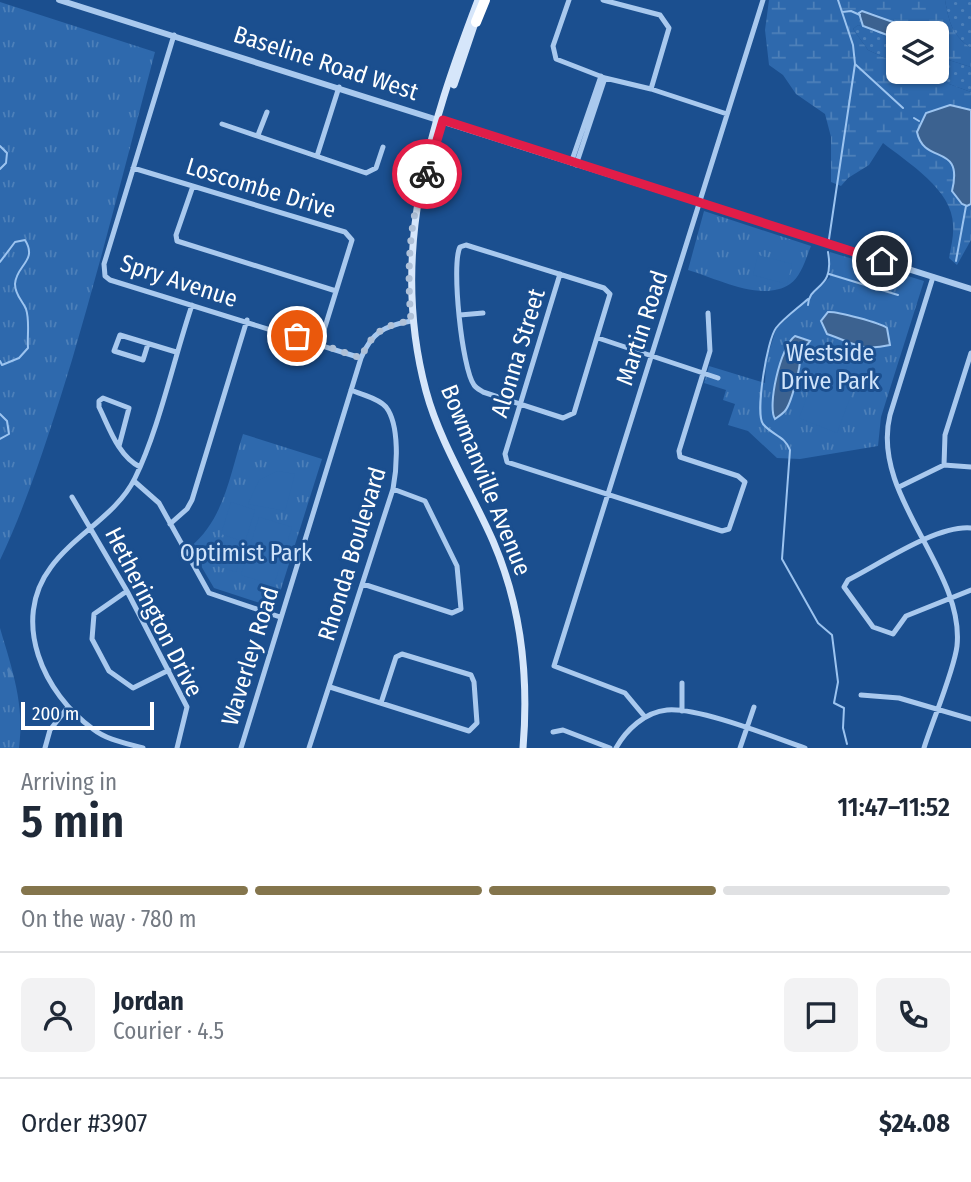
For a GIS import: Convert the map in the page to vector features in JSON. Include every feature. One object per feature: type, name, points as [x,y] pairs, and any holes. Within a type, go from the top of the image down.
[{"type":"highway","points":[[476,22],[480,1]]},
{"type":"main road","name":"Bowmanville Avenue","points":[[480,1],[440,119],[427,177],[421,185],[411,244],[411,321],[427,393],[494,543],[516,604],[527,697],[523,748]]},
{"type":"main road","name":"Bowmanville Avenue","points":[[440,119],[476,22]]},
{"type":"street","name":"Baseline Road West","points":[[59,0],[971,289]]},
{"type":"street","points":[[569,0],[553,46],[556,59],[603,77],[651,89],[727,114]]},
{"type":"street","points":[[603,0],[660,15],[669,28],[651,89]]},
{"type":"street","name":"Martin Road","points":[[645,717],[625,692],[554,666],[763,0]]},
{"type":"street","name":"Spry Avenue","points":[[174,35],[104,264],[105,276],[110,280],[247,320],[361,358]]},
{"type":"street","points":[[574,164],[603,77]]},
{"type":"street","points":[[317,156],[339,87]]},
{"type":"street","points":[[258,135],[267,112]]},
{"type":"street","points":[[222,124],[372,173],[383,147]]},
{"type":"street","name":"Loscombe Drive","points":[[133,167],[345,232],[352,240],[320,343]]},
{"type":"street","points":[[192,186],[176,235],[177,241],[336,291]]},
{"type":"street","points":[[466,245],[560,274],[604,288],[610,295],[574,413],[563,418],[483,392],[474,385],[460,314],[456,254],[460,247],[466,245]]},
{"type":"street","name":"Alonna Street","points":[[560,274],[505,454],[507,462],[607,493]]},
{"type":"street","points":[[923,748],[957,646],[949,596],[889,465],[887,429],[933,277]]},
{"type":"street","points":[[142,748],[101,734],[55,693],[38,658],[34,607],[41,582],[50,568],[115,506],[134,481],[192,305]]},
{"type":"street","points":[[460,314],[483,313]]},
{"type":"street","points":[[607,493],[722,531],[729,529],[745,482],[738,476],[680,457],[679,451],[712,339],[708,313]]},
{"type":"street","points":[[170,524],[187,509],[192,500],[247,320]]},
{"type":"street","name":"Waverley Road","points":[[241,748],[361,358],[375,333],[387,325],[411,321]]},
{"type":"street","points":[[148,344],[143,360],[114,351],[120,335],[176,352]]},
{"type":"street","points":[[598,338],[718,377]]},
{"type":"street","points":[[944,465],[945,435],[971,353]]},
{"type":"street","name":"Rhonda Boulevard","points":[[309,748],[393,489],[398,461],[390,416],[378,401],[351,390]]},
{"type":"street","points":[[119,446],[128,408],[103,398],[99,401],[99,407],[119,446],[132,463],[140,467]]},
{"type":"street","points":[[899,487],[944,465],[971,467]]},
{"type":"street","points":[[134,481],[159,503],[209,593],[280,617]]},
{"type":"street","points":[[363,583],[458,612],[461,601],[457,566],[425,501],[393,489]]},
{"type":"street","name":"Hetherington Drive","points":[[72,497],[127,591],[187,707],[177,748]]},
{"type":"street","points":[[971,528],[952,530],[923,541],[848,580],[844,586],[873,627],[893,634],[906,616],[949,596],[971,590]]},
{"type":"street","points":[[435,545],[444,541]]},
{"type":"street","points":[[127,591],[94,614],[92,639],[108,671],[133,688],[169,670]]},
{"type":"street","points":[[330,687],[469,731],[477,723],[474,682],[471,675],[402,654],[396,657],[381,703]]},
{"type":"street","points":[[682,683],[682,711]]},
{"type":"street","points":[[861,695],[899,698],[971,719]]},
{"type":"street","points":[[45,748],[50,730],[68,707]]},
{"type":"street","points":[[740,748],[754,707]]},
{"type":"street","points":[[616,748],[622,736],[645,717],[668,709],[746,729],[802,748]]},
{"type":"street","points":[[553,732],[563,730],[610,748]]},
{"type":"green space","points":[[769,0],[945,0],[952,27],[959,38],[971,48],[971,67],[949,60],[949,21],[894,21],[862,11],[886,31],[886,36],[858,25],[853,29],[868,50],[886,58],[886,84],[949,84],[971,92],[971,110],[967,109],[927,148],[952,162],[956,170],[952,191],[967,206],[971,204],[971,240],[957,265],[949,258],[953,225],[945,200],[927,178],[883,143],[869,165],[848,178],[841,186],[831,182],[831,137],[825,114],[796,94],[783,75],[769,65],[765,30]]},
{"type":"green space","points":[[945,0],[971,0],[971,48],[959,38],[952,27]]},
{"type":"green space","points":[[0,2],[155,52],[72,360],[30,487],[0,560]]},
{"type":"green space","points":[[858,25],[886,36],[886,58],[868,50],[853,29]]},
{"type":"green space","points":[[949,60],[971,67],[971,92],[949,84]]},
{"type":"green space","points":[[704,211],[811,246],[797,277],[779,289],[766,291],[739,287],[688,270]]},
{"type":"green space","name":"Westside Drive Park","points":[[830,252],[924,281],[881,417],[878,446],[800,459],[777,458],[748,431],[728,425],[735,404],[723,400],[726,390],[704,383],[709,366],[765,383],[766,361],[776,329],[830,277]]},
{"type":"green space","points":[[758,255],[792,264],[787,284],[753,275]]},
{"type":"green space","points":[[822,357],[860,371],[837,433],[799,418]]},
{"type":"green space","name":"Optimist Park","points":[[243,434],[322,459],[275,608],[214,588],[190,547],[202,536],[218,510]]},
{"type":"green space","points":[[277,471],[295,474],[285,511],[248,504],[259,480]]},
{"type":"green space","points":[[231,502],[255,510],[245,542],[221,534]]},
{"type":"green space","points":[[259,517],[292,527],[274,585],[241,575]]},
{"type":"green space","points":[[212,540],[243,550],[236,572],[204,562]]},
{"type":"green space","points":[[0,628],[19,702],[19,748],[0,748]]},
{"type":"green space","points":[[0,644],[13,695],[15,748],[0,748]]},
{"type":"shaded area","points":[[862,11],[890,21],[886,21],[886,35],[863,26],[859,13]]},
{"type":"shaded area","points":[[950,105],[971,110],[971,204],[967,206],[962,204],[952,191],[953,166],[948,160],[927,149],[917,132],[926,113]]},
{"type":"shaded area","points":[[828,312],[868,320],[887,328],[890,345],[864,347],[827,334],[821,321]]},
{"type":"shaded area","points":[[795,336],[810,341],[800,354],[798,375],[790,402],[784,412],[775,419],[773,403],[776,377],[784,352]]},
{"type":"waterway","points":[[829,239],[855,64],[853,45],[838,0]]},
{"type":"waterway","points":[[842,12],[851,11],[860,15]]},
{"type":"waterway","points":[[855,64],[903,108]]},
{"type":"waterway","points":[[914,118],[919,121]]},
{"type":"waterway","points":[[0,146],[7,153],[6,163],[0,169]]},
{"type":"waterway","points":[[956,261],[966,206]]},
{"type":"waterway","points":[[0,262],[15,242],[25,240],[28,258],[16,278],[15,288],[27,314],[28,348],[19,358],[2,365],[0,361]]},
{"type":"waterway","points":[[808,305],[809,298],[828,274],[828,252]]},
{"type":"waterway","points":[[829,274],[898,295]]},
{"type":"waterway","points":[[808,299],[776,328],[763,376],[760,406],[763,424],[785,442],[790,450],[782,559],[818,623],[832,635],[838,682],[834,703],[844,708],[843,728],[847,744]]},
{"type":"waterway","points":[[0,414],[7,421],[9,434],[0,439]]},
{"type":"way so far","points":[[297,336],[361,358],[368,341],[375,333],[387,325],[411,321],[411,244],[421,185],[427,174]]},
{"type":"route","points":[[427,174],[443,120],[576,165],[882,261]]}]
